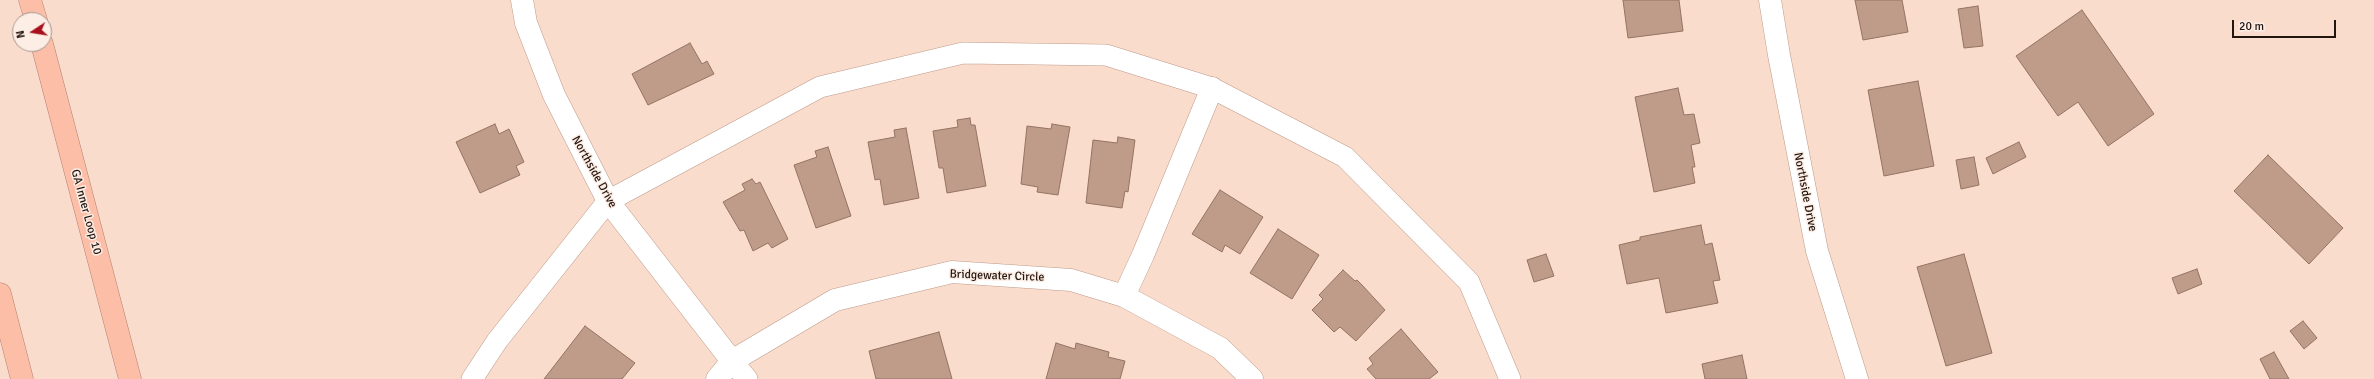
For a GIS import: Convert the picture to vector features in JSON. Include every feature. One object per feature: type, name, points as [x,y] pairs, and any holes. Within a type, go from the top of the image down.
[{"type":"highway","points":[[30,0],[34,12]]},
{"type":"highway","name":"GA Inner Loop 10","points":[[44,52],[130,379]]},
{"type":"highway","points":[[0,294],[22,379]]},
{"type":"street","name":"Northside Drive","points":[[522,0],[526,23],[554,95],[608,201],[732,361]]},
{"type":"street","name":"Northside Drive","points":[[1770,0],[1780,62],[1817,251],[1857,379]]},
{"type":"street","points":[[1124,296],[1144,255],[1212,88]]},
{"type":"street","name":"Bridgewater Circle","points":[[717,379],[732,361],[836,300],[952,272],[1071,280],[1124,296],[1220,348],[1252,379]]},
{"type":"lane","points":[[472,379],[497,341],[608,201],[820,87],[962,53],[1106,55],[1212,88],[1346,157],[1469,282],[1510,379]]},
{"type":"lane","points":[[732,361],[747,379]]},
{"type":"building","points":[[1623,0],[1679,0],[1683,31],[1628,38]]},
{"type":"building","points":[[1855,0],[1902,0],[1908,32],[1863,40]]},
{"type":"building","points":[[1978,6],[1983,46],[1964,48],[1958,9]]},
{"type":"building","points":[[2082,10],[2154,114],[2108,146],[2078,102],[2058,116],[2016,56]]},
{"type":"building","points":[[690,43],[702,64],[707,61],[714,74],[648,105],[632,74]]},
{"type":"building","points":[[1918,81],[1934,166],[1884,176],[1868,90]]},
{"type":"building","points":[[1678,88],[1684,115],[1694,114],[1700,143],[1691,145],[1695,167],[1692,167],[1695,183],[1654,192],[1635,97]]},
{"type":"building","points":[[970,118],[971,125],[975,125],[986,186],[947,193],[943,168],[939,168],[933,131],[958,127],[957,120]]},
{"type":"building","points":[[495,124],[499,134],[509,129],[524,162],[516,166],[520,175],[480,193],[456,142]]},
{"type":"building","points":[[1052,124],[1070,127],[1058,195],[1037,192],[1038,187],[1021,184],[1027,126],[1051,129]]},
{"type":"building","points":[[906,128],[919,198],[884,205],[880,179],[875,180],[868,142],[895,137],[894,130]]},
{"type":"building","points":[[1118,137],[1135,140],[1128,192],[1125,191],[1122,208],[1086,203],[1093,140],[1117,143]]},
{"type":"building","points":[[2019,142],[2026,157],[1993,174],[1986,158]]},
{"type":"building","points":[[828,147],[851,216],[816,228],[794,165],[817,157],[815,151]]},
{"type":"building","points":[[2268,155],[2343,228],[2309,264],[2234,191]]},
{"type":"building","points":[[1974,157],[1979,185],[1961,189],[1956,160]]},
{"type":"building","points":[[752,179],[756,184],[760,182],[788,239],[772,248],[768,243],[753,251],[744,230],[740,231],[723,202],[745,190],[742,184]]},
{"type":"building","points":[[1220,190],[1263,217],[1240,254],[1225,245],[1222,252],[1192,234]]},
{"type":"building","points":[[1701,225],[1705,245],[1712,243],[1720,280],[1713,281],[1718,303],[1666,313],[1659,278],[1627,284],[1619,245],[1640,240],[1640,237]]},
{"type":"building","points":[[1278,229],[1319,255],[1292,299],[1250,273]]},
{"type":"building","points":[[1546,254],[1554,276],[1534,282],[1527,260]]},
{"type":"building","points":[[1964,254],[1992,353],[1946,366],[1917,267]]},
{"type":"building","points":[[2197,269],[2202,284],[2178,294],[2172,278]]},
{"type":"building","points":[[1343,270],[1355,281],[1357,280],[1385,310],[1356,341],[1340,327],[1334,332],[1312,310],[1323,299],[1319,295]]},
{"type":"building","points":[[2303,321],[2317,338],[2304,349],[2290,331]]},
{"type":"building","points":[[585,326],[635,363],[622,379],[544,379]]},
{"type":"building","points":[[1401,329],[1438,372],[1429,379],[1376,379],[1367,369],[1373,364],[1369,358]]},
{"type":"building","points":[[939,332],[952,379],[876,379],[869,351]]},
{"type":"building","points":[[1056,343],[1075,349],[1076,343],[1109,352],[1108,357],[1125,361],[1120,379],[1046,379]]},
{"type":"building","points":[[2274,352],[2289,379],[2270,379],[2260,359]]},
{"type":"building","points":[[1742,355],[1747,379],[1705,379],[1702,364]]}]
